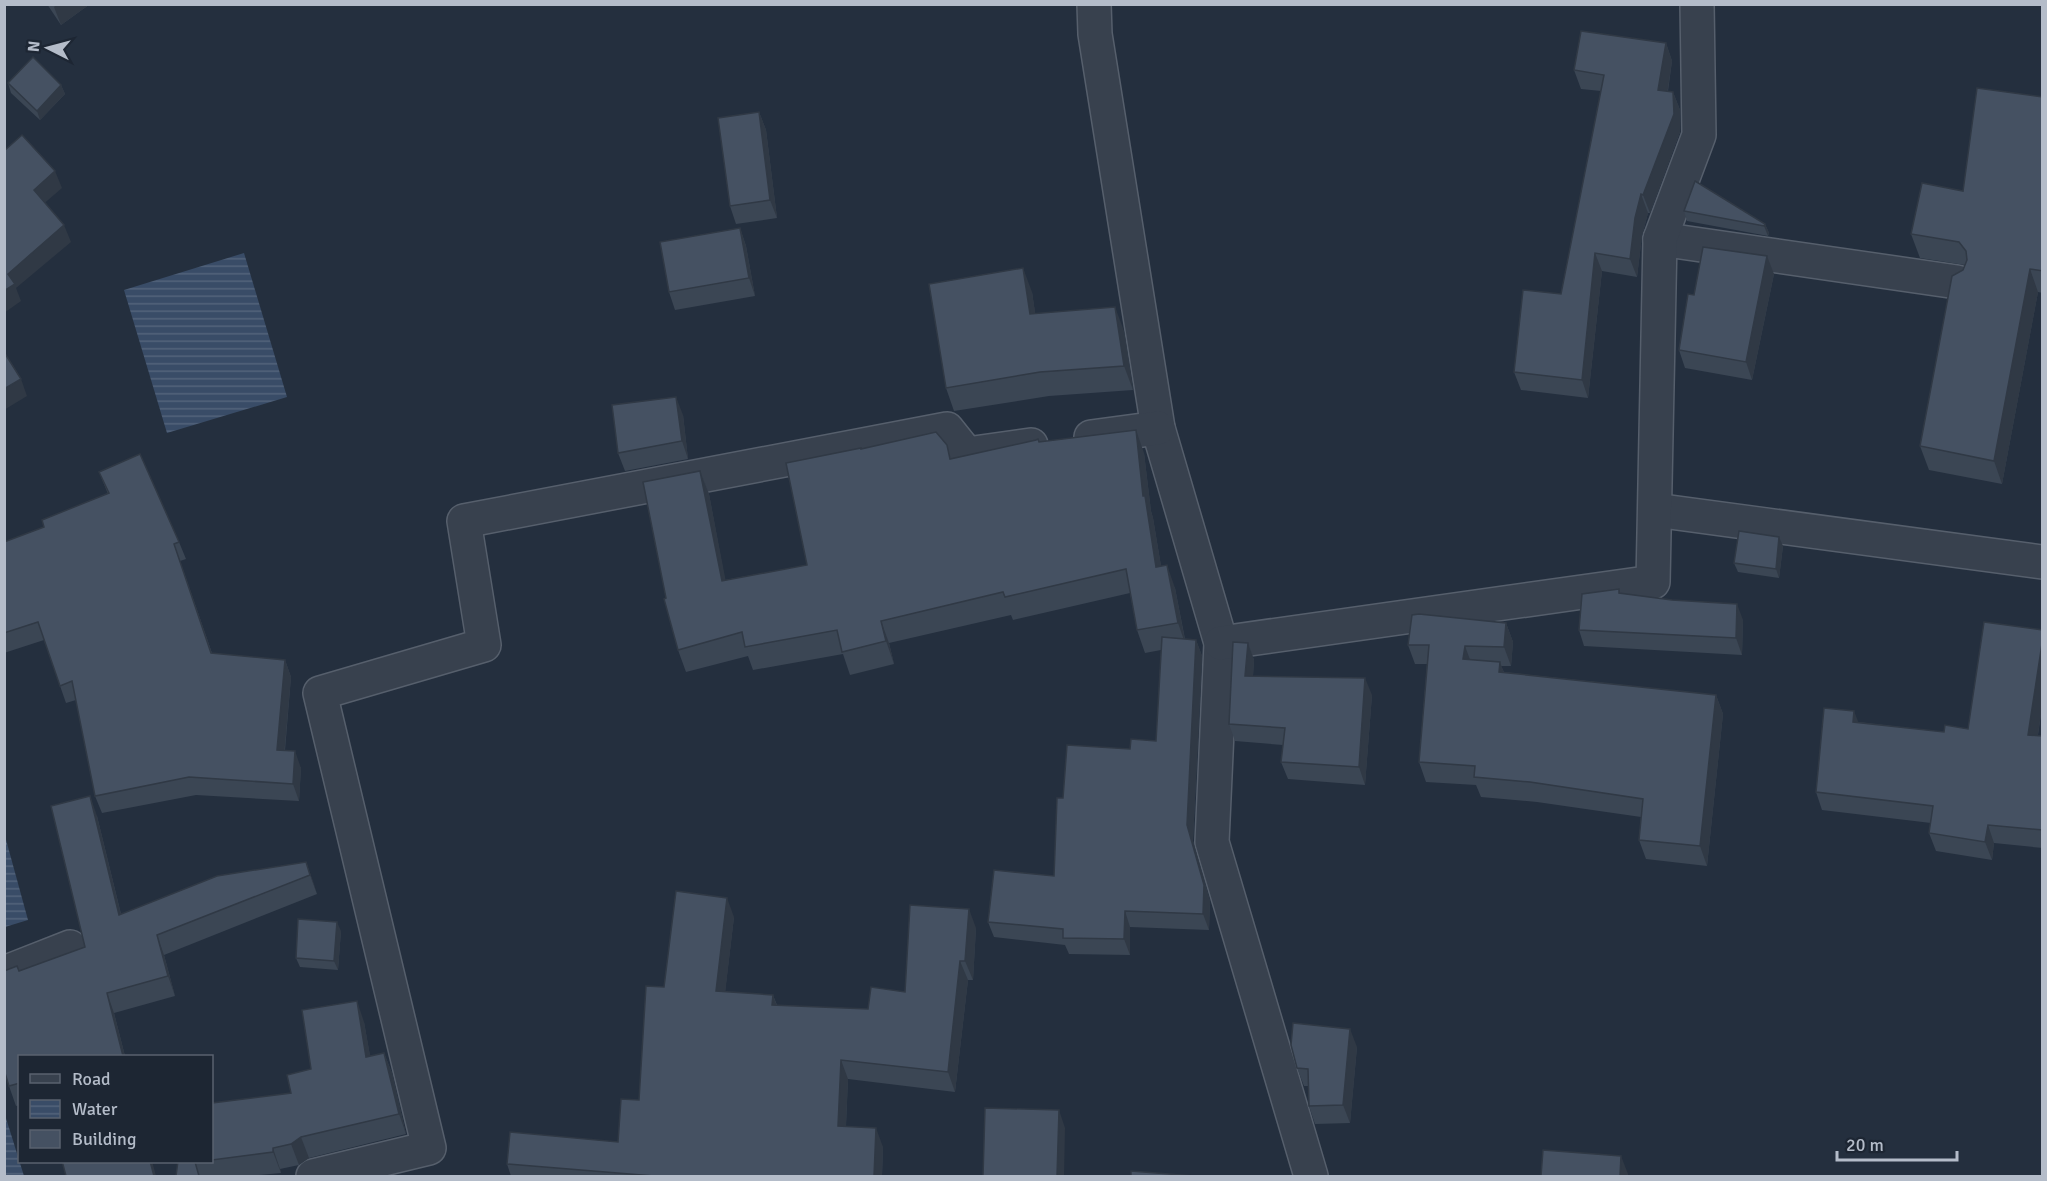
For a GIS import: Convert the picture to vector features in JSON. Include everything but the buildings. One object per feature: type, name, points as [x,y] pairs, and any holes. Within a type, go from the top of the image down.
[{"type":"street","points":[[1094,4],[1095,34],[1158,428],[1221,643],[1212,842],[1311,1176]]},
{"type":"street","points":[[1221,643],[1653,582],[1660,239],[1699,135],[1697,4]]},
{"type":"street","points":[[1660,239],[1957,282]]},
{"type":"street","points":[[313,1176],[429,1148],[320,693],[484,645],[464,521],[947,429],[967,454],[1158,428]]},
{"type":"street","points":[[1655,510],[2043,562]]},
{"type":"street","points":[[4,973],[70,947]]},
{"type":"water","points":[[244,253],[287,397],[167,433],[124,290]]},
{"type":"water","points":[[5,836],[28,920],[4,927]]},
{"type":"water","points":[[4,1115],[24,1176],[5,1176]]}]
